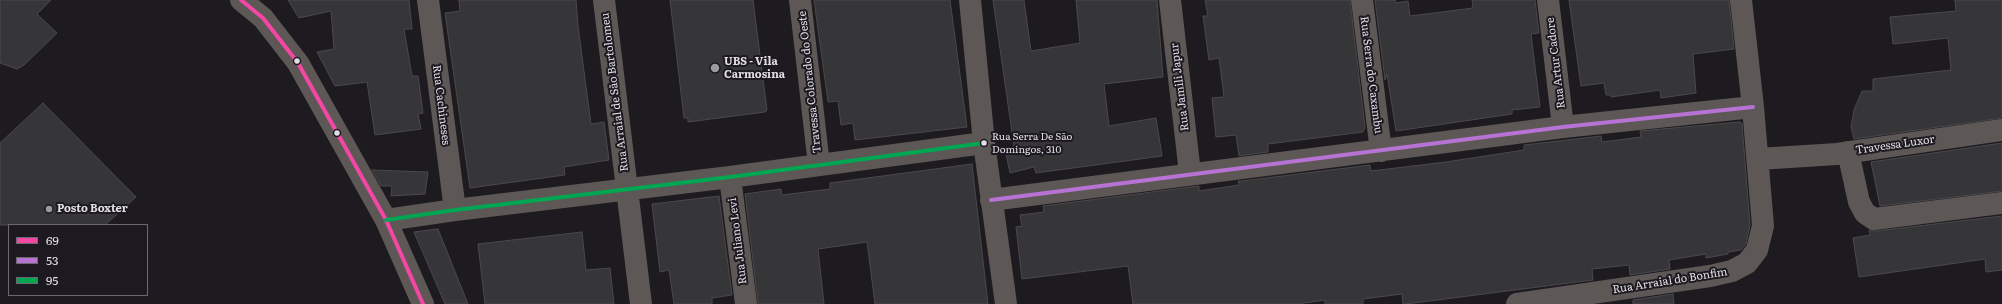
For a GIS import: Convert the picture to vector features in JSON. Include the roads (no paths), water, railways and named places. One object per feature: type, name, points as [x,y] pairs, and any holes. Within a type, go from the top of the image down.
[{"type":"street","points":[[241,0],[263,18],[298,63],[386,220],[423,304]]},
{"type":"street","name":"Rua Cachineses","points":[[428,0],[454,210]]},
{"type":"street","name":"Rua Arraial de São Bartolomeu","points":[[604,0],[641,304]]},
{"type":"street","name":"Travessa Colorado do Oeste","points":[[800,0],[819,165]]},
{"type":"street","points":[[970,0],[984,143],[1006,304]]},
{"type":"street","name":"Rua Jamili Japur","points":[[1170,0],[1190,173]]},
{"type":"street","name":"Rua Serra do Caxambu","points":[[1362,0],[1381,151]]},
{"type":"street","name":"Rua Artur Cadore","points":[[1548,0],[1563,127]]},
{"type":"street","name":"Rua Arraial do Bonfim","points":[[1516,304],[1710,276],[1732,271],[1747,263],[1757,250],[1764,226],[1741,0]]},
{"type":"street","points":[[992,200],[1190,173],[1381,151],[1563,127],[1753,107]]},
{"type":"street","name":"Travessa Luxor","points":[[2002,130],[1848,152],[1859,202],[1865,214],[1874,219],[2002,203]]},
{"type":"street","points":[[386,220],[627,188],[730,177],[984,143]]},
{"type":"street","points":[[1758,159],[1848,152]]},
{"type":"street","name":"Rua Juliano Levi","points":[[730,177],[746,304]]},
{"type":"place","name":"UBS - Vila Carmosina","points":[[715,68]]},
{"type":"place","name":"Rua Serra De São Domingos, 310","points":[[984,143]]},
{"type":"place","name":"Posto Boxter","points":[[49,209]]}]
